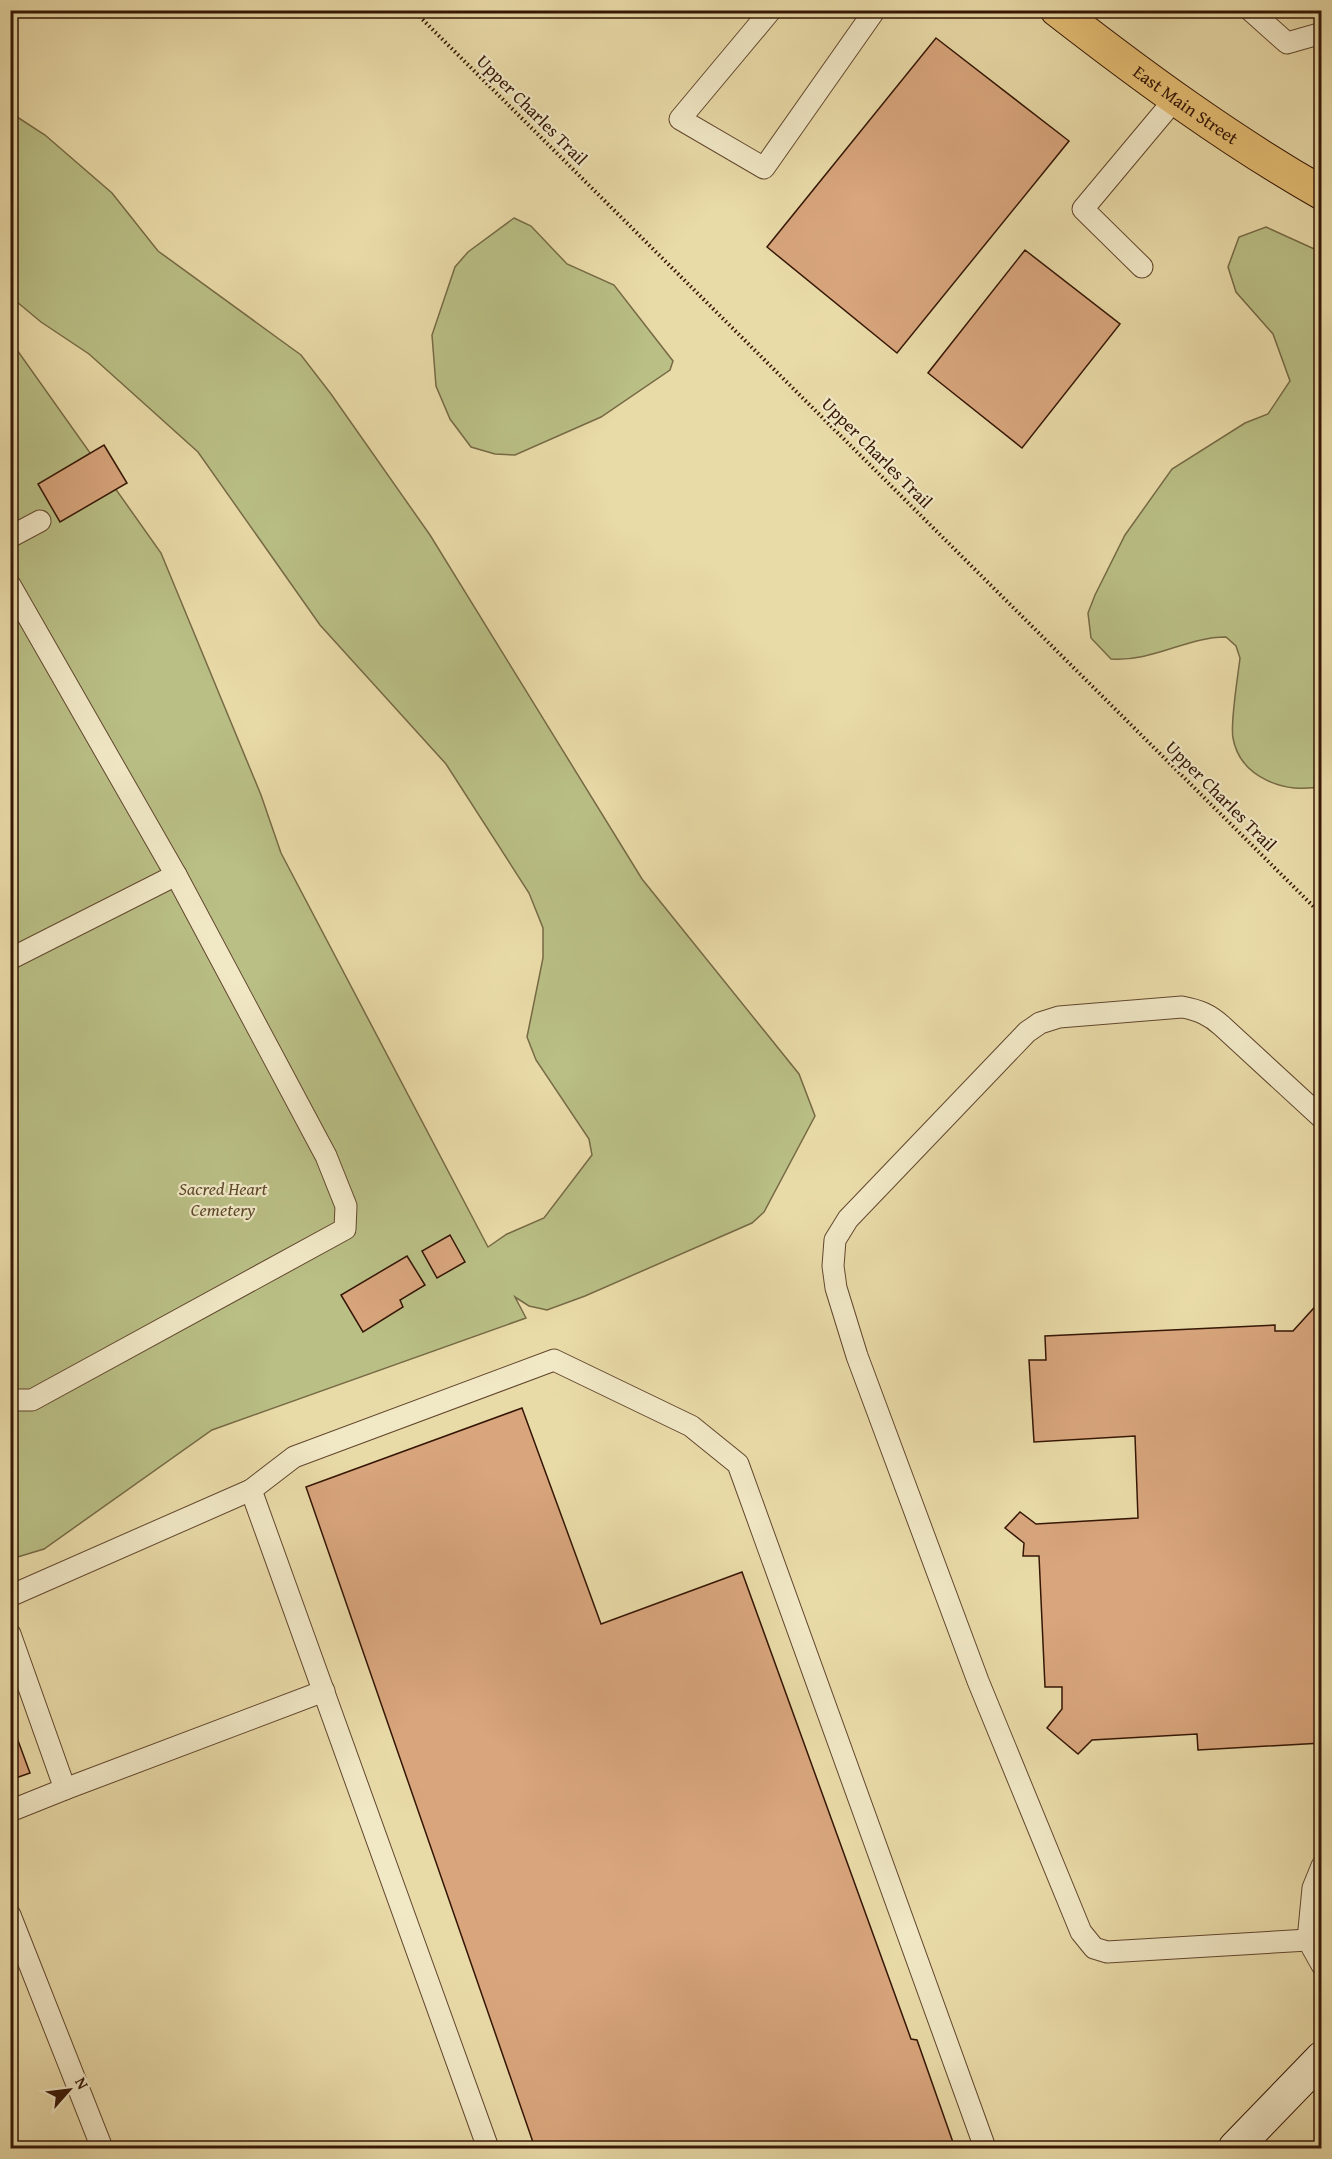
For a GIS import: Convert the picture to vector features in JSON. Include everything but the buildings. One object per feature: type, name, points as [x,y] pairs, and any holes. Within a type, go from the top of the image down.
[{"type":"main road","name":"East Main Street","points":[[1057,10],[1175,99],[1277,168],[1322,193]]},
{"type":"main road","points":[[1235,2148],[1322,2058]]},
{"type":"lane","points":[[771,10],[680,119],[764,168],[871,12]]},
{"type":"lane","points":[[1250,10],[1287,43],[1322,33]]},
{"type":"lane","points":[[1142,267],[1083,208],[1175,99]]},
{"type":"lane","points":[[10,537],[40,521]]},
{"type":"lane","points":[[10,585],[176,875],[326,1155],[346,1206],[345,1229],[32,1400],[10,1400]]},
{"type":"lane","points":[[10,959],[176,875]]},
{"type":"lane","points":[[1308,1940],[1107,1952],[1094,1948],[1081,1932],[978,1681],[894,1459],[857,1356],[836,1288],[833,1266],[836,1240],[848,1219],[1027,1032],[1049,1020],[1182,1007],[1196,1010],[1210,1016],[1222,1026],[1322,1118]]},
{"type":"lane","points":[[10,1596],[251,1490],[294,1457],[554,1360],[692,1426],[738,1464],[984,2145],[983,2148]]},
{"type":"lane","points":[[251,1490],[488,2148]]},
{"type":"lane","points":[[10,1634],[65,1789]]},
{"type":"lane","points":[[10,1811],[324,1691]]},
{"type":"lane","points":[[1322,1866],[1313,1888],[1308,1940],[1322,1965]]},
{"type":"lane","points":[[10,1915],[102,2148]]},
{"type":"path","name":"Upper Charles Trail","points":[[413,10],[1322,915]]},
{"type":"green space","name":"Sacred Heart Cemetery","points":[[11,113],[45,135],[112,193],[158,251],[301,355],[430,535],[642,879],[799,1074],[815,1116],[764,1212],[752,1223],[585,1296],[547,1310],[529,1306],[515,1297],[526,1318],[212,1430],[44,1549],[11,1559],[10,340],[161,553],[261,795],[281,853],[488,1247],[507,1234],[544,1218],[592,1155],[589,1139],[536,1060],[527,1037],[543,958],[543,928],[529,893],[446,764],[320,625],[198,452],[89,354],[41,322],[11,297]]},
{"type":"green space","points":[[514,218],[531,226],[567,264],[614,285],[673,361],[670,370],[601,417],[515,455],[495,454],[471,447],[450,419],[436,386],[432,335],[455,267],[468,252]]},
{"type":"green space","points":[[1266,227],[1321,252],[1322,786],[1308,788],[1294,788],[1267,780],[1245,764],[1237,752],[1233,738],[1233,722],[1240,658],[1236,646],[1226,637],[1197,641],[1141,657],[1111,659],[1091,638],[1088,613],[1125,535],[1172,469],[1245,423],[1268,414],[1290,381],[1273,334],[1236,292],[1228,267],[1239,237]]}]
